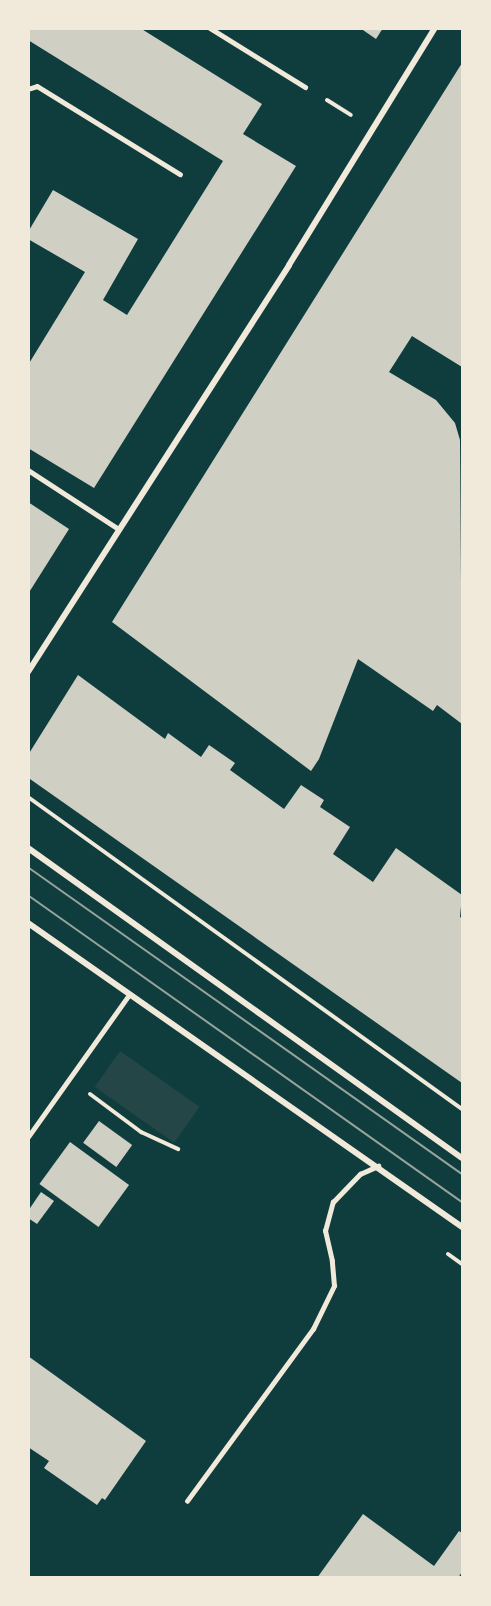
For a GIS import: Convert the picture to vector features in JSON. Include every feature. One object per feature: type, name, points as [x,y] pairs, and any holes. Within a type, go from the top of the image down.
[{"type":"street","points":[[28,672],[289,265],[435,28]]},
{"type":"street","points":[[28,848],[462,1158]]},
{"type":"street","points":[[28,923],[462,1227]]},
{"type":"lane","points":[[210,28],[305,87]]},
{"type":"lane","points":[[28,89],[37,86],[180,174]]},
{"type":"lane","points":[[28,470],[119,529]]},
{"type":"lane","points":[[28,1137],[129,995]]},
{"type":"lane","points":[[187,1501],[313,1329],[334,1286],[332,1261],[324,1231],[333,1202],[360,1174],[378,1166]]},
{"type":"path","points":[[305,87],[372,128]]},
{"type":"path","points":[[28,797],[462,1109]]},
{"type":"path","points":[[69,1079],[141,1132],[178,1149]]},
{"type":"shaded area","points":[[120,1051],[199,1107],[174,1143],[95,1087]]},
{"type":"building","points":[[28,28],[140,28],[262,104],[243,134],[296,166],[94,488],[28,448],[28,365],[85,272],[28,239],[28,232],[53,190],[138,239],[103,300],[127,315],[223,161],[28,40]]},
{"type":"building","points":[[360,28],[383,28],[376,39]]},
{"type":"building","points":[[462,63],[462,367],[412,336],[389,372],[436,400],[455,423],[460,440],[462,724],[437,705],[433,711],[358,659],[319,759],[311,771],[112,622]]},
{"type":"building","points":[[28,502],[69,529],[28,594]]},
{"type":"building","points":[[78,675],[165,739],[168,733],[201,757],[209,745],[235,763],[230,770],[284,809],[301,785],[324,800],[320,807],[350,827],[333,854],[373,882],[396,848],[462,895],[460,917],[462,918],[462,1083],[30,779],[28,755]]},
{"type":"building","points":[[99,1121],[132,1145],[116,1167],[83,1143]]},
{"type":"building","points":[[70,1142],[129,1185],[98,1227],[39,1184]]},
{"type":"building","points":[[41,1192],[54,1201],[37,1224],[28,1218],[28,1211]]},
{"type":"building","points":[[28,1356],[146,1441],[105,1500],[102,1498],[97,1505],[44,1468],[49,1461],[28,1447]]},
{"type":"building","points":[[363,1514],[434,1566],[459,1531],[462,1533],[462,1572],[458,1578],[317,1578]]},
{"type":"tram line","points":[[28,867],[462,1174]]},
{"type":"tram line","points":[[28,895],[462,1202]]}]
